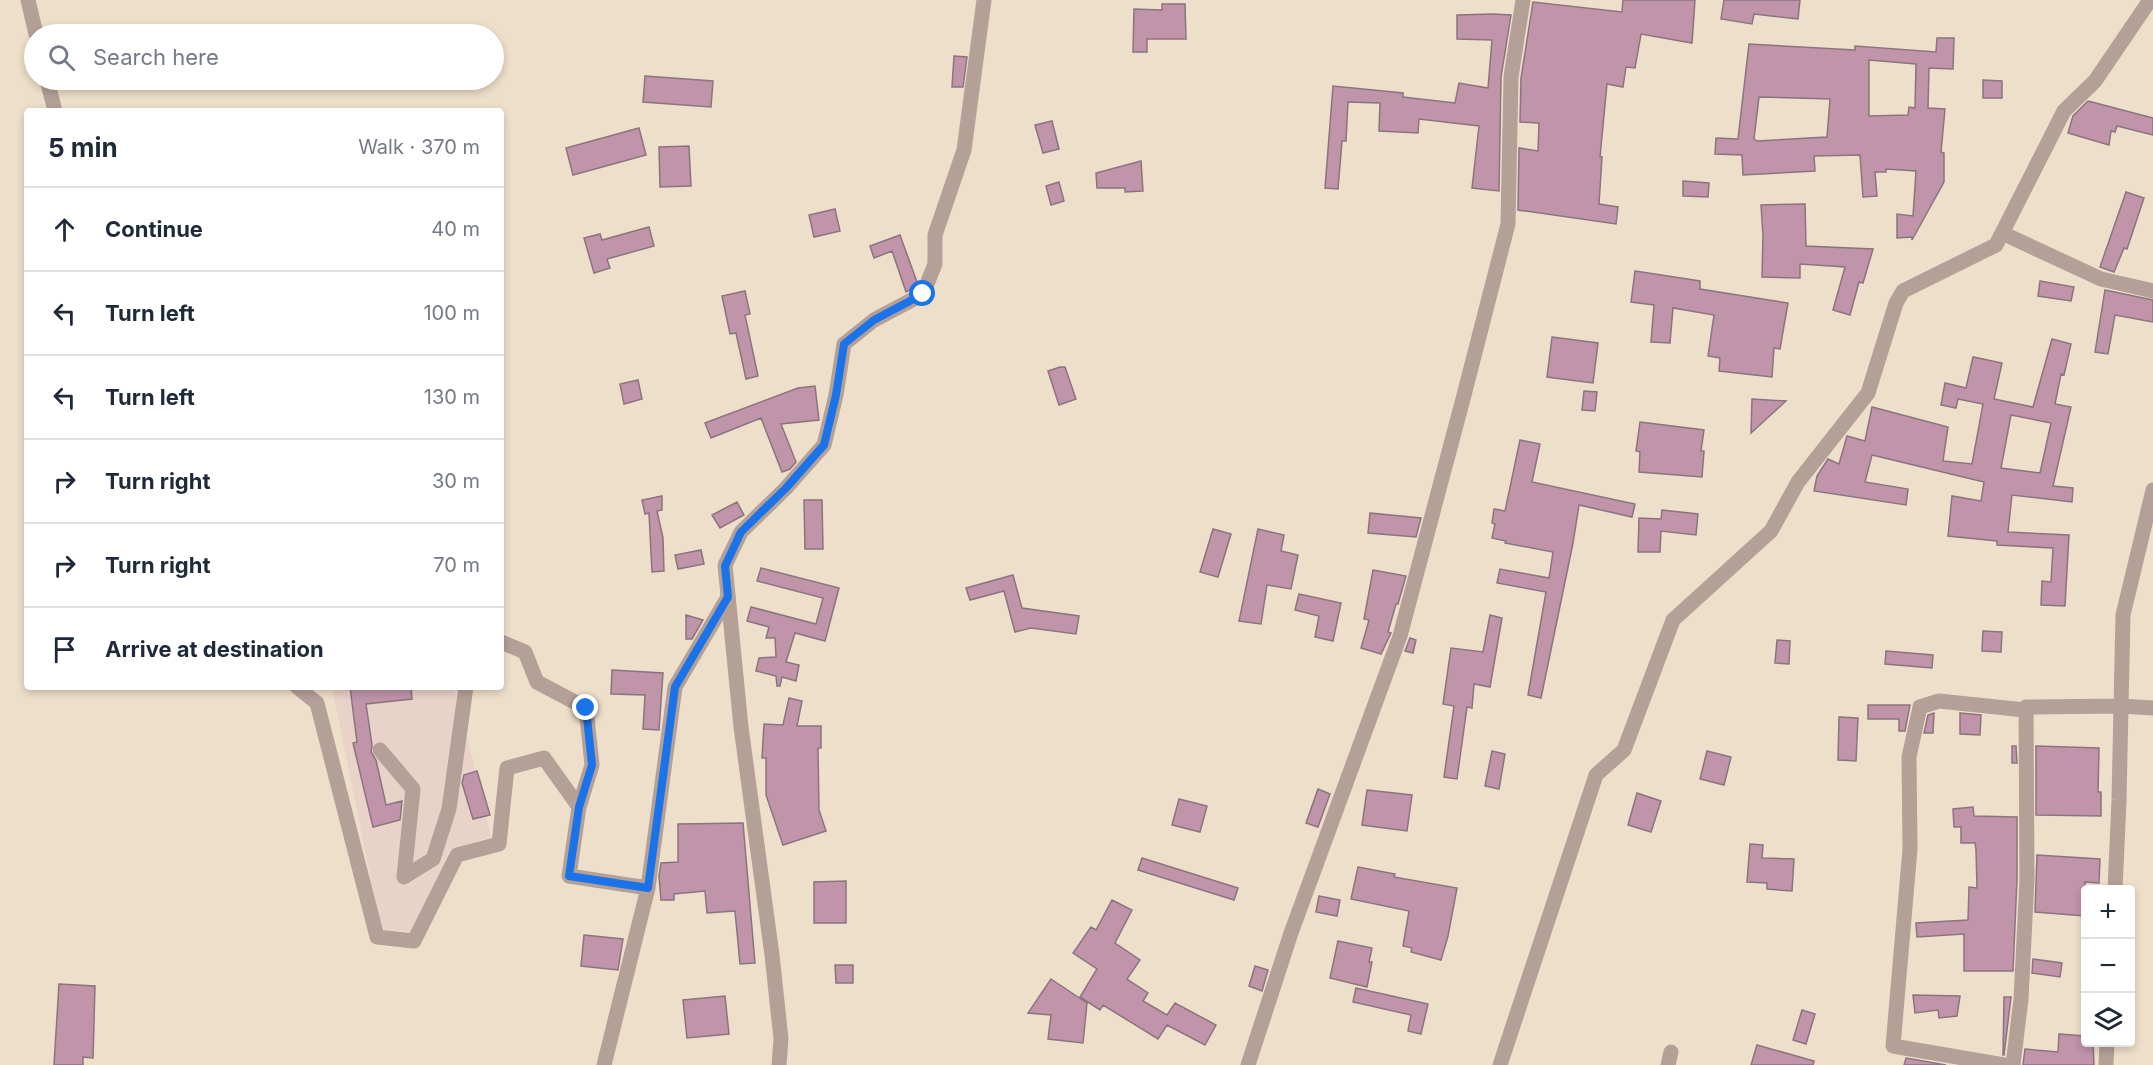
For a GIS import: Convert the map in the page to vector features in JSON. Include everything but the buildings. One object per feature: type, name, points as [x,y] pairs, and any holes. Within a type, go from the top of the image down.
[{"type":"street","points":[[28,0],[34,24]]},
{"type":"street","points":[[779,1065],[780,1039],[773,966],[741,727],[725,566],[741,532],[786,488],[824,445],[836,395],[844,344],[874,320],[923,294],[935,264],[935,235],[964,150],[984,0]]},
{"type":"street","points":[[1248,1065],[1292,933],[1400,636],[1463,399],[1508,224],[1511,77],[1523,0]]},
{"type":"street","points":[[1500,1065],[1596,775],[1624,750],[1673,620],[1771,531],[1798,482],[1868,393],[1896,303],[1903,291],[1996,245],[2064,111],[2096,81],[2150,0]]},
{"type":"street","points":[[50,90],[54,108]]},
{"type":"street","points":[[2002,232],[2101,279],[2153,291]]},
{"type":"street","points":[[2115,885],[2123,615],[2153,490]]},
{"type":"street","points":[[604,1065],[648,888],[675,687],[728,597]]},
{"type":"street","points":[[504,643],[525,652],[537,682],[586,708],[592,765],[579,807],[569,876],[648,888]]},
{"type":"street","points":[[301,690],[317,703],[377,937],[414,940],[457,855],[498,844],[507,768],[544,758],[579,807]]},
{"type":"street","points":[[380,750],[412,789],[404,877],[433,859],[449,809],[466,690]]},
{"type":"street","points":[[2004,1065],[1893,1046],[1910,849],[1909,757],[1920,707],[1939,701],[2025,710],[2026,707],[2153,708]]},
{"type":"street","points":[[2013,1065],[2021,999],[2027,879],[2025,710]]},
{"type":"street","points":[[2106,1065],[2107,1047]]},
{"type":"shaded area","points":[[333,690],[454,690],[457,705],[453,735],[468,740],[491,837],[450,850],[413,932],[381,929]]},
{"type":"route","points":[[586,708],[592,765],[579,807],[569,876],[648,888],[675,687],[728,597],[725,566],[741,532],[786,488],[824,445],[836,395],[844,344],[874,320],[923,294]]}]
